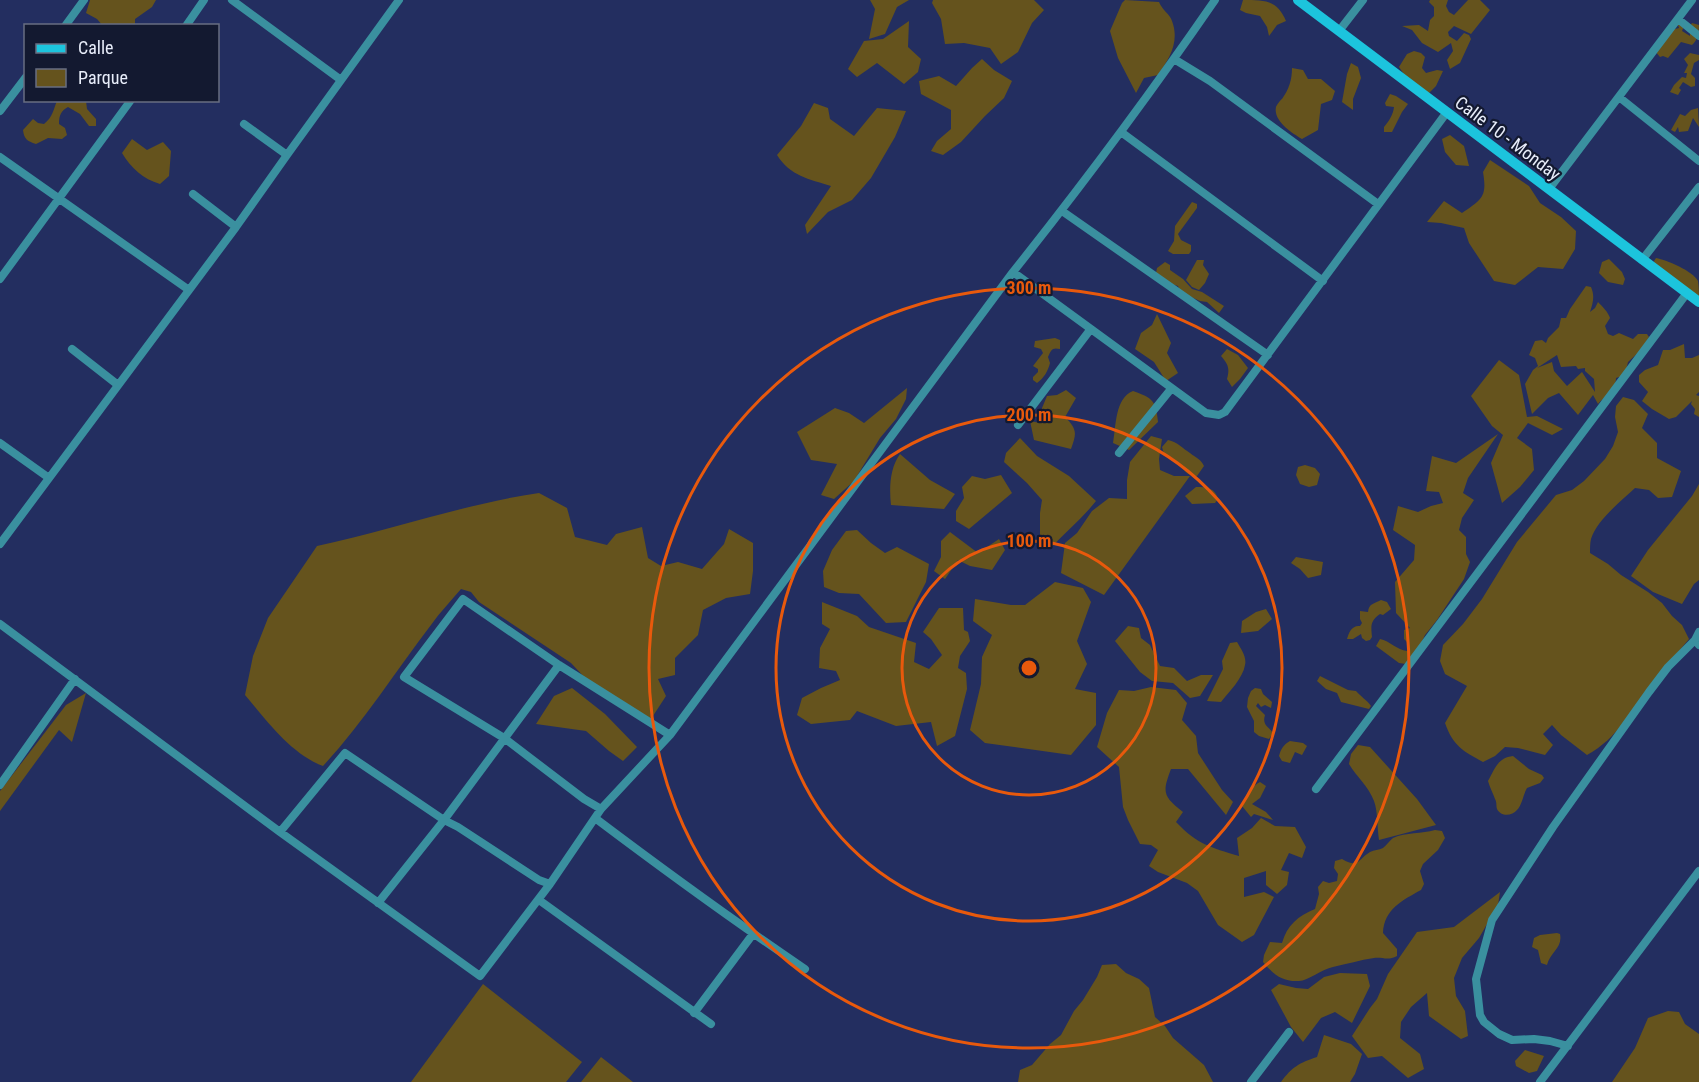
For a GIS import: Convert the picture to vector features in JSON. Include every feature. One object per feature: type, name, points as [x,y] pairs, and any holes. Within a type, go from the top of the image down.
[{"type":"street","points":[[66,24],[84,0]]},
{"type":"street","points":[[187,24],[204,0]]},
{"type":"street","points":[[232,0],[341,80]]},
{"type":"street","points":[[0,624],[280,832],[480,976],[550,884],[601,809],[670,735],[1012,272],[1062,211],[1121,132],[1215,0]]},
{"type":"street","name":"Calle 10 - Monday","points":[[1298,0],[1699,302]]},
{"type":"street","points":[[1339,32],[1363,0]]},
{"type":"street","points":[[1549,189],[1692,0]]},
{"type":"street","points":[[0,544],[236,227],[396,1]]},
{"type":"street","points":[[1677,20],[1699,36]]},
{"type":"street","points":[[1174,59],[1210,81],[1378,204]]},
{"type":"street","points":[[0,111],[24,80]]},
{"type":"street","points":[[1619,97],[1699,161]]},
{"type":"street","points":[[0,279],[129,102]]},
{"type":"street","points":[[1012,272],[1171,389],[1206,413],[1219,415],[1225,412],[1268,355],[1447,112]]},
{"type":"street","points":[[244,124],[287,155]]},
{"type":"street","points":[[1121,132],[1323,280]]},
{"type":"street","points":[[0,157],[189,290]]},
{"type":"street","points":[[1642,260],[1699,187]]},
{"type":"street","points":[[193,194],[236,227]]},
{"type":"street","points":[[1062,211],[1268,355]]},
{"type":"street","points":[[1316,789],[1687,293]]},
{"type":"street","points":[[1018,425],[1090,330]]},
{"type":"street","points":[[72,349],[118,385]]},
{"type":"street","points":[[1119,453],[1171,389]]},
{"type":"street","points":[[0,442],[49,478]]},
{"type":"street","points":[[601,809],[584,799],[504,738],[404,677],[463,599],[559,665],[670,735]]},
{"type":"street","points":[[1568,1046],[1534,1038],[1512,1040],[1499,1034],[1484,1022],[1480,1015],[1476,979],[1489,928],[1553,827],[1668,667],[1697,642],[1699,632]]},
{"type":"street","points":[[378,903],[444,820],[559,665]]},
{"type":"street","points":[[0,785],[75,679]]},
{"type":"street","points":[[280,832],[345,753],[444,820],[539,880],[550,884]]},
{"type":"street","points":[[595,818],[677,880],[805,969]]},
{"type":"street","points":[[1540,1082],[1699,871]]},
{"type":"street","points":[[538,900],[711,1024]]},
{"type":"street","points":[[694,1013],[753,934]]},
{"type":"street","points":[[1251,1082],[1289,1032]]},
{"type":"green space","points":[[90,0],[156,0],[152,7],[135,19],[135,24],[101,24],[86,13]]},
{"type":"green space","points":[[870,0],[909,0],[897,7],[885,34],[869,39],[875,9]]},
{"type":"green space","points":[[933,0],[1034,0],[1044,10],[1032,23],[1018,52],[1001,64],[990,48],[964,43],[945,44],[941,19],[932,3]]},
{"type":"green space","points":[[1125,0],[1159,2],[1171,19],[1175,36],[1172,50],[1158,75],[1144,78],[1136,93],[1118,58],[1110,31]]},
{"type":"green space","points":[[1243,0],[1258,0],[1274,5],[1286,21],[1277,25],[1269,36],[1267,27],[1260,16],[1240,10]]},
{"type":"green space","points":[[1430,0],[1448,0],[1446,6],[1454,15],[1468,0],[1480,0],[1490,10],[1471,34],[1454,26],[1448,32],[1449,36],[1457,41],[1464,33],[1471,39],[1460,63],[1450,69],[1447,60],[1453,51],[1451,43],[1438,52],[1422,43],[1412,30],[1402,26],[1419,25],[1428,31],[1430,20],[1434,16],[1434,7],[1429,2]]},
{"type":"green space","points":[[909,21],[908,47],[921,59],[918,72],[904,84],[877,63],[857,77],[848,69],[864,41],[883,39]]},
{"type":"green space","points":[[1692,23],[1699,25],[1698,36],[1694,43],[1692,45],[1681,42],[1668,58],[1660,57],[1655,51],[1671,30],[1679,28],[1678,25],[1682,24],[1684,26],[1682,31],[1690,36]]},
{"type":"green space","points":[[1414,51],[1425,57],[1422,68],[1426,73],[1443,71],[1436,86],[1429,93],[1410,83],[1399,67],[1407,54]]},
{"type":"green space","points":[[1690,53],[1699,55],[1699,60],[1694,63],[1691,74],[1695,78],[1695,86],[1691,87],[1683,82],[1678,95],[1670,92],[1682,77],[1686,78],[1687,73],[1684,73],[1688,65],[1684,59]]},
{"type":"green space","points":[[982,59],[1012,81],[1004,98],[961,142],[943,155],[931,151],[937,141],[951,129],[951,110],[921,94],[919,81],[939,76],[956,86]]},
{"type":"green space","points":[[1351,63],[1358,67],[1361,78],[1353,99],[1353,110],[1342,102]]},
{"type":"green space","points":[[1292,68],[1303,70],[1308,79],[1321,79],[1335,91],[1332,100],[1321,104],[1318,130],[1302,139],[1280,122],[1276,112],[1276,107],[1290,84]]},
{"type":"green space","points":[[1390,94],[1408,104],[1392,132],[1384,132],[1384,127],[1394,107],[1386,106],[1385,103]]},
{"type":"green space","points":[[57,102],[86,102],[87,109],[96,119],[96,126],[89,126],[80,114],[68,107],[61,114],[59,121],[67,135],[62,139],[48,138],[36,144],[25,138],[23,130],[33,119],[44,124],[51,116]]},
{"type":"green space","points":[[814,103],[828,108],[830,119],[854,136],[877,108],[906,111],[895,137],[871,178],[852,200],[828,212],[807,234],[805,225],[831,186],[794,172],[777,155],[801,126]]},
{"type":"green space","points":[[1698,108],[1699,127],[1693,118],[1688,131],[1679,132],[1678,127],[1675,132],[1671,130],[1680,114],[1685,116],[1691,110]]},
{"type":"green space","points":[[1450,135],[1464,146],[1469,166],[1456,165],[1445,152],[1442,139]]},
{"type":"green space","points":[[132,139],[147,150],[163,142],[171,151],[169,176],[160,184],[138,172],[122,153]]},
{"type":"green space","points":[[1490,160],[1529,186],[1540,203],[1561,217],[1576,231],[1575,249],[1563,269],[1538,267],[1515,285],[1494,281],[1469,243],[1464,228],[1427,222],[1444,201],[1462,213],[1475,204],[1484,192],[1483,172]]},
{"type":"green space","points":[[1192,202],[1197,204],[1197,208],[1178,234],[1181,240],[1191,245],[1191,251],[1189,254],[1173,254],[1168,251],[1174,241],[1175,226]]},
{"type":"green space","points":[[1656,258],[1691,273],[1698,281],[1699,300],[1655,265]]},
{"type":"green space","points":[[1609,259],[1622,272],[1625,279],[1623,285],[1608,282],[1599,273],[1602,262]]},
{"type":"green space","points":[[1197,260],[1204,260],[1203,265],[1209,274],[1199,290],[1192,287],[1186,280]]},
{"type":"green space","points":[[1165,262],[1170,265],[1170,270],[1192,289],[1202,292],[1224,306],[1219,313],[1207,302],[1180,292],[1178,286],[1171,284],[1156,273],[1157,268]]},
{"type":"green space","points":[[1586,286],[1591,287],[1593,300],[1590,312],[1598,302],[1605,310],[1610,318],[1605,326],[1608,334],[1613,336],[1619,333],[1633,339],[1638,334],[1647,334],[1649,337],[1641,350],[1628,362],[1622,376],[1616,378],[1612,389],[1598,404],[1593,395],[1578,415],[1559,393],[1548,398],[1532,414],[1525,384],[1538,366],[1535,358],[1529,355],[1535,341],[1542,340],[1546,343],[1559,327],[1561,318],[1566,318]],"holes":[[[1557,355],[1561,367],[1585,368],[1585,371],[1594,379],[1595,392],[1582,372],[1567,386],[1554,371],[1552,362],[1537,368]]]},
{"type":"green space","points":[[1157,314],[1171,343],[1167,353],[1178,373],[1166,381],[1154,362],[1135,349],[1141,333],[1152,325]]},
{"type":"green space","points":[[1055,338],[1060,340],[1060,349],[1055,348],[1051,351],[1048,357],[1050,363],[1048,369],[1037,383],[1033,377],[1038,369],[1033,366],[1043,353],[1041,349],[1034,347],[1035,341]]},
{"type":"green space","points":[[1684,344],[1685,358],[1699,355],[1699,392],[1696,395],[1699,396],[1699,417],[1694,414],[1692,401],[1676,417],[1669,419],[1642,401],[1648,392],[1639,382],[1639,375],[1658,365],[1663,350],[1670,350]]},
{"type":"green space","points":[[1227,349],[1238,355],[1248,368],[1232,387],[1227,379],[1228,366],[1221,356]]},
{"type":"green space","points":[[1499,360],[1519,375],[1527,417],[1537,416],[1563,429],[1552,435],[1528,423],[1517,438],[1532,449],[1534,470],[1502,503],[1491,463],[1503,435],[1492,426],[1471,396]]},
{"type":"green space","points":[[907,388],[906,399],[896,419],[880,438],[854,481],[834,499],[821,495],[837,464],[811,460],[797,432],[835,408],[849,413],[864,423]]},
{"type":"green space","points":[[1066,390],[1076,398],[1065,417],[1075,432],[1071,449],[1034,440],[1030,421],[1040,423],[1043,419],[1042,408],[1047,396],[1057,395]]},
{"type":"green space","points":[[1133,391],[1152,401],[1158,422],[1129,450],[1113,443],[1120,406],[1127,395]]},
{"type":"green space","points":[[1623,397],[1634,400],[1648,414],[1642,428],[1657,443],[1657,458],[1681,471],[1672,497],[1658,498],[1649,490],[1635,488],[1598,525],[1591,539],[1590,553],[1662,603],[1682,625],[1689,639],[1656,677],[1616,732],[1587,755],[1552,725],[1543,734],[1553,745],[1545,755],[1505,747],[1495,756],[1483,762],[1459,747],[1445,723],[1467,686],[1445,674],[1440,661],[1443,645],[1482,599],[1517,542],[1556,495],[1572,490],[1605,459],[1618,432],[1615,417],[1616,406]]},
{"type":"green space","points":[[1498,434],[1468,478],[1463,493],[1474,500],[1462,518],[1459,530],[1466,537],[1466,554],[1470,562],[1464,579],[1425,635],[1417,652],[1406,664],[1399,663],[1376,646],[1380,639],[1407,651],[1408,643],[1404,639],[1404,630],[1410,628],[1396,613],[1395,582],[1414,560],[1415,545],[1393,530],[1398,506],[1418,512],[1443,503],[1439,492],[1426,491],[1432,456],[1456,463]]},
{"type":"green space","points":[[1151,436],[1162,439],[1160,470],[1174,476],[1190,476],[1104,595],[1061,573],[1065,543],[1077,533],[1092,511],[1109,498],[1127,499],[1130,462]]},
{"type":"green space","points":[[1020,438],[1037,456],[1069,476],[1096,501],[1050,549],[1040,543],[1042,500],[1004,462],[1006,453]]},
{"type":"green space","points":[[1168,440],[1201,461],[1204,466],[1197,476],[1187,473],[1171,457],[1164,454],[1162,447]]},
{"type":"green space","points":[[900,454],[930,480],[955,494],[944,509],[891,505],[891,478]]},
{"type":"green space","points":[[1305,465],[1315,468],[1320,474],[1317,485],[1309,487],[1300,484],[1296,475],[1298,467]]},
{"type":"green space","points":[[1001,475],[1012,493],[969,529],[956,521],[956,511],[964,498],[962,487],[972,476],[985,479]]},
{"type":"green space","points":[[1699,484],[1699,580],[1682,604],[1653,592],[1631,576]]},
{"type":"green space","points":[[1196,487],[1210,489],[1215,492],[1218,499],[1215,503],[1192,504],[1185,496]]},
{"type":"green space","points":[[539,493],[567,508],[575,537],[607,545],[616,534],[642,527],[648,558],[661,566],[678,562],[702,569],[724,544],[729,529],[753,543],[750,594],[726,598],[703,610],[698,635],[675,658],[675,675],[658,679],[666,696],[651,719],[586,679],[571,663],[479,602],[471,592],[461,589],[434,620],[352,732],[323,766],[300,754],[290,745],[245,695],[253,656],[268,618],[317,546],[456,510]]},
{"type":"green space","points":[[857,530],[885,553],[897,547],[929,564],[926,582],[906,622],[886,623],[859,594],[839,593],[824,587],[823,571],[832,550],[846,531]]},
{"type":"green space","points":[[950,532],[978,553],[999,539],[1005,550],[992,570],[970,566],[958,560],[945,579],[934,571],[941,557],[941,541]]},
{"type":"green space","points":[[1296,557],[1323,562],[1321,575],[1308,578],[1291,563]]},
{"type":"green space","points":[[1055,582],[1083,588],[1091,602],[1077,641],[1087,664],[1075,689],[1096,693],[1096,725],[1071,755],[985,743],[970,730],[981,684],[982,657],[992,635],[973,621],[975,599],[1025,605]]},
{"type":"green space","points":[[1381,600],[1387,602],[1391,609],[1374,619],[1370,640],[1366,641],[1361,634],[1353,639],[1347,639],[1351,630],[1362,623],[1360,611],[1368,612],[1371,605]]},
{"type":"green space","points":[[822,602],[857,616],[869,627],[916,643],[914,662],[929,669],[942,655],[923,632],[939,608],[963,608],[964,630],[968,632],[970,641],[960,656],[958,668],[966,673],[967,689],[955,736],[937,746],[931,722],[896,726],[857,711],[850,720],[811,724],[797,715],[802,698],[840,680],[836,671],[819,668],[820,648],[830,629],[822,624]]},
{"type":"green space","points":[[1266,609],[1272,619],[1258,631],[1241,633],[1242,621]]},
{"type":"green space","points":[[1128,626],[1139,628],[1141,638],[1150,645],[1160,666],[1174,668],[1187,681],[1201,675],[1213,675],[1200,696],[1190,698],[1173,683],[1152,681],[1140,672],[1115,641]]},
{"type":"green space","points":[[1237,642],[1245,659],[1242,675],[1221,702],[1207,701],[1223,669],[1222,661],[1230,643]]},
{"type":"green space","points":[[1320,676],[1348,690],[1356,691],[1371,706],[1369,709],[1341,702],[1337,693],[1326,689],[1317,681]]},
{"type":"green space","points":[[1151,687],[1176,690],[1187,703],[1182,720],[1196,736],[1198,753],[1222,790],[1233,802],[1226,815],[1188,769],[1171,769],[1166,784],[1166,794],[1171,802],[1183,812],[1176,822],[1191,836],[1205,844],[1239,856],[1237,838],[1252,828],[1261,818],[1275,826],[1295,827],[1306,847],[1302,858],[1289,853],[1281,870],[1289,872],[1287,885],[1277,894],[1266,885],[1266,871],[1244,878],[1244,897],[1264,892],[1274,897],[1254,935],[1242,942],[1218,925],[1198,891],[1187,883],[1158,872],[1149,866],[1158,850],[1151,845],[1140,844],[1123,807],[1119,767],[1097,747],[1107,713],[1119,690],[1134,691]]},
{"type":"green space","points":[[572,688],[605,714],[637,747],[623,761],[586,731],[536,724],[554,696]]},
{"type":"green space","points":[[1255,688],[1261,689],[1272,702],[1271,708],[1265,705],[1261,707],[1258,703],[1256,706],[1265,715],[1265,723],[1273,733],[1269,739],[1254,732],[1254,721],[1247,707],[1248,698]]},
{"type":"green space","points":[[86,693],[72,742],[59,730],[0,811],[0,791],[66,705]]},
{"type":"green space","points":[[1290,741],[1307,746],[1302,755],[1295,752],[1290,763],[1282,761],[1279,756],[1283,747]]},
{"type":"green space","points":[[1358,745],[1370,747],[1417,799],[1436,825],[1379,840],[1374,801],[1349,764],[1351,754]]},
{"type":"green space","points":[[1513,756],[1544,778],[1540,783],[1527,788],[1515,812],[1504,814],[1497,809],[1496,800],[1488,781],[1503,759]]},
{"type":"green space","points":[[1260,782],[1266,786],[1260,798],[1252,804],[1266,812],[1273,820],[1254,814],[1251,817],[1242,806],[1249,792]]},
{"type":"green space","points":[[1435,830],[1442,831],[1445,838],[1438,850],[1423,864],[1420,871],[1424,884],[1421,890],[1396,906],[1384,925],[1383,933],[1397,949],[1397,956],[1333,967],[1299,981],[1278,976],[1263,962],[1270,942],[1282,943],[1294,922],[1315,909],[1319,894],[1318,887],[1323,881],[1329,883],[1337,881],[1335,861],[1342,859],[1355,863],[1370,852],[1383,848],[1393,838]]},
{"type":"green space","points":[[1500,892],[1498,905],[1479,938],[1462,958],[1454,978],[1456,996],[1465,1011],[1468,1036],[1461,1039],[1429,1016],[1427,993],[1411,1007],[1401,1022],[1400,1038],[1420,1054],[1424,1069],[1408,1078],[1382,1056],[1368,1058],[1352,1036],[1377,999],[1388,974],[1417,932],[1454,927]]},
{"type":"green space","points":[[1560,934],[1558,947],[1547,965],[1541,963],[1538,950],[1532,947],[1534,938]]},
{"type":"green space","points":[[1116,964],[1149,988],[1155,1017],[1173,1038],[1204,1065],[1213,1082],[1018,1082],[1020,1070],[1032,1065],[1061,1035],[1102,965]]},
{"type":"green space","points":[[1340,973],[1367,974],[1370,986],[1352,1023],[1335,1012],[1321,1018],[1303,1042],[1291,1027],[1271,990],[1279,984],[1308,989],[1324,977]]},
{"type":"green space","points":[[483,984],[582,1062],[566,1082],[411,1082]]},
{"type":"green space","points":[[1668,1011],[1679,1012],[1685,1024],[1699,1034],[1699,1082],[1612,1082],[1635,1048],[1648,1018]]},
{"type":"green space","points":[[1324,1035],[1351,1044],[1362,1054],[1350,1082],[1281,1082],[1296,1066],[1317,1057]]},
{"type":"green space","points":[[1525,1050],[1544,1056],[1537,1071],[1529,1073],[1516,1066],[1515,1061]]},
{"type":"green space","points":[[601,1057],[633,1082],[581,1082]]}]
